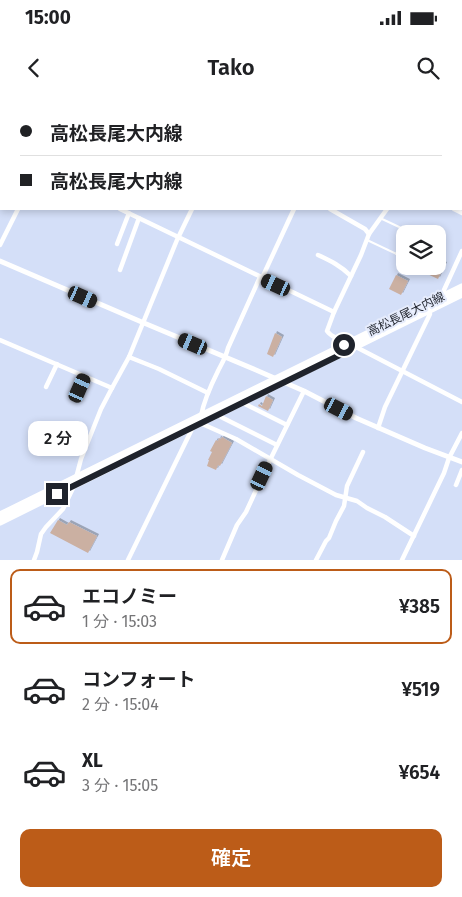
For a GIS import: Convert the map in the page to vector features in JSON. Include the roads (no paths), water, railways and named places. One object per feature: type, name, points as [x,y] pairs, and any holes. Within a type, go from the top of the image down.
[{"type":"main road","name":"高松長尾大内線","points":[[1,519],[76,478],[284,382],[462,286]]},
{"type":"main road","name":"高松長尾大内線","points":[[1,519],[74,486],[198,422],[276,378],[346,348],[356,347],[462,294]]},
{"type":"street","points":[[0,245],[17,210]]},
{"type":"street","points":[[122,210],[334,312]]},
{"type":"street","points":[[34,560],[41,534],[63,509],[74,486],[81,459],[101,409],[129,357],[178,237],[192,210]]},
{"type":"street","points":[[128,560],[198,422],[208,393],[219,368],[226,358],[228,348],[294,210]]},
{"type":"street","points":[[332,210],[365,228],[369,234]]},
{"type":"street","points":[[346,348],[342,341],[331,336],[327,331],[369,234],[386,210]]},
{"type":"street","points":[[117,244],[129,213]]},
{"type":"street","points":[[120,270],[139,218]]},
{"type":"street","points":[[0,230],[6,232]]},
{"type":"street","points":[[443,296],[462,251]]},
{"type":"street","points":[[318,255],[335,263],[351,276]]},
{"type":"street","points":[[0,261],[276,378],[378,428],[462,462]]},
{"type":"street","points":[[378,428],[385,407],[430,314],[429,311]]},
{"type":"street","points":[[0,340],[112,388]]},
{"type":"street","points":[[356,347],[462,402]]},
{"type":"street","points":[[129,357],[159,369],[208,393]]},
{"type":"street","points":[[46,387],[57,364]]},
{"type":"street","points":[[75,399],[85,377]]},
{"type":"street","points":[[222,560],[237,525],[246,512],[304,391]]},
{"type":"street","points":[[241,402],[287,425]]},
{"type":"street","points":[[221,417],[277,445]]},
{"type":"street","points":[[198,422],[236,439],[271,458],[298,476],[336,494],[357,501],[414,536]]},
{"type":"street","points":[[402,560],[462,433]]},
{"type":"street","points":[[316,560],[344,506],[347,486],[363,452]]},
{"type":"street","points":[[456,485],[462,470]]},
{"type":"lane","points":[[380,218],[396,225]]},
{"type":"lane","points":[[367,240],[396,254]]}]
